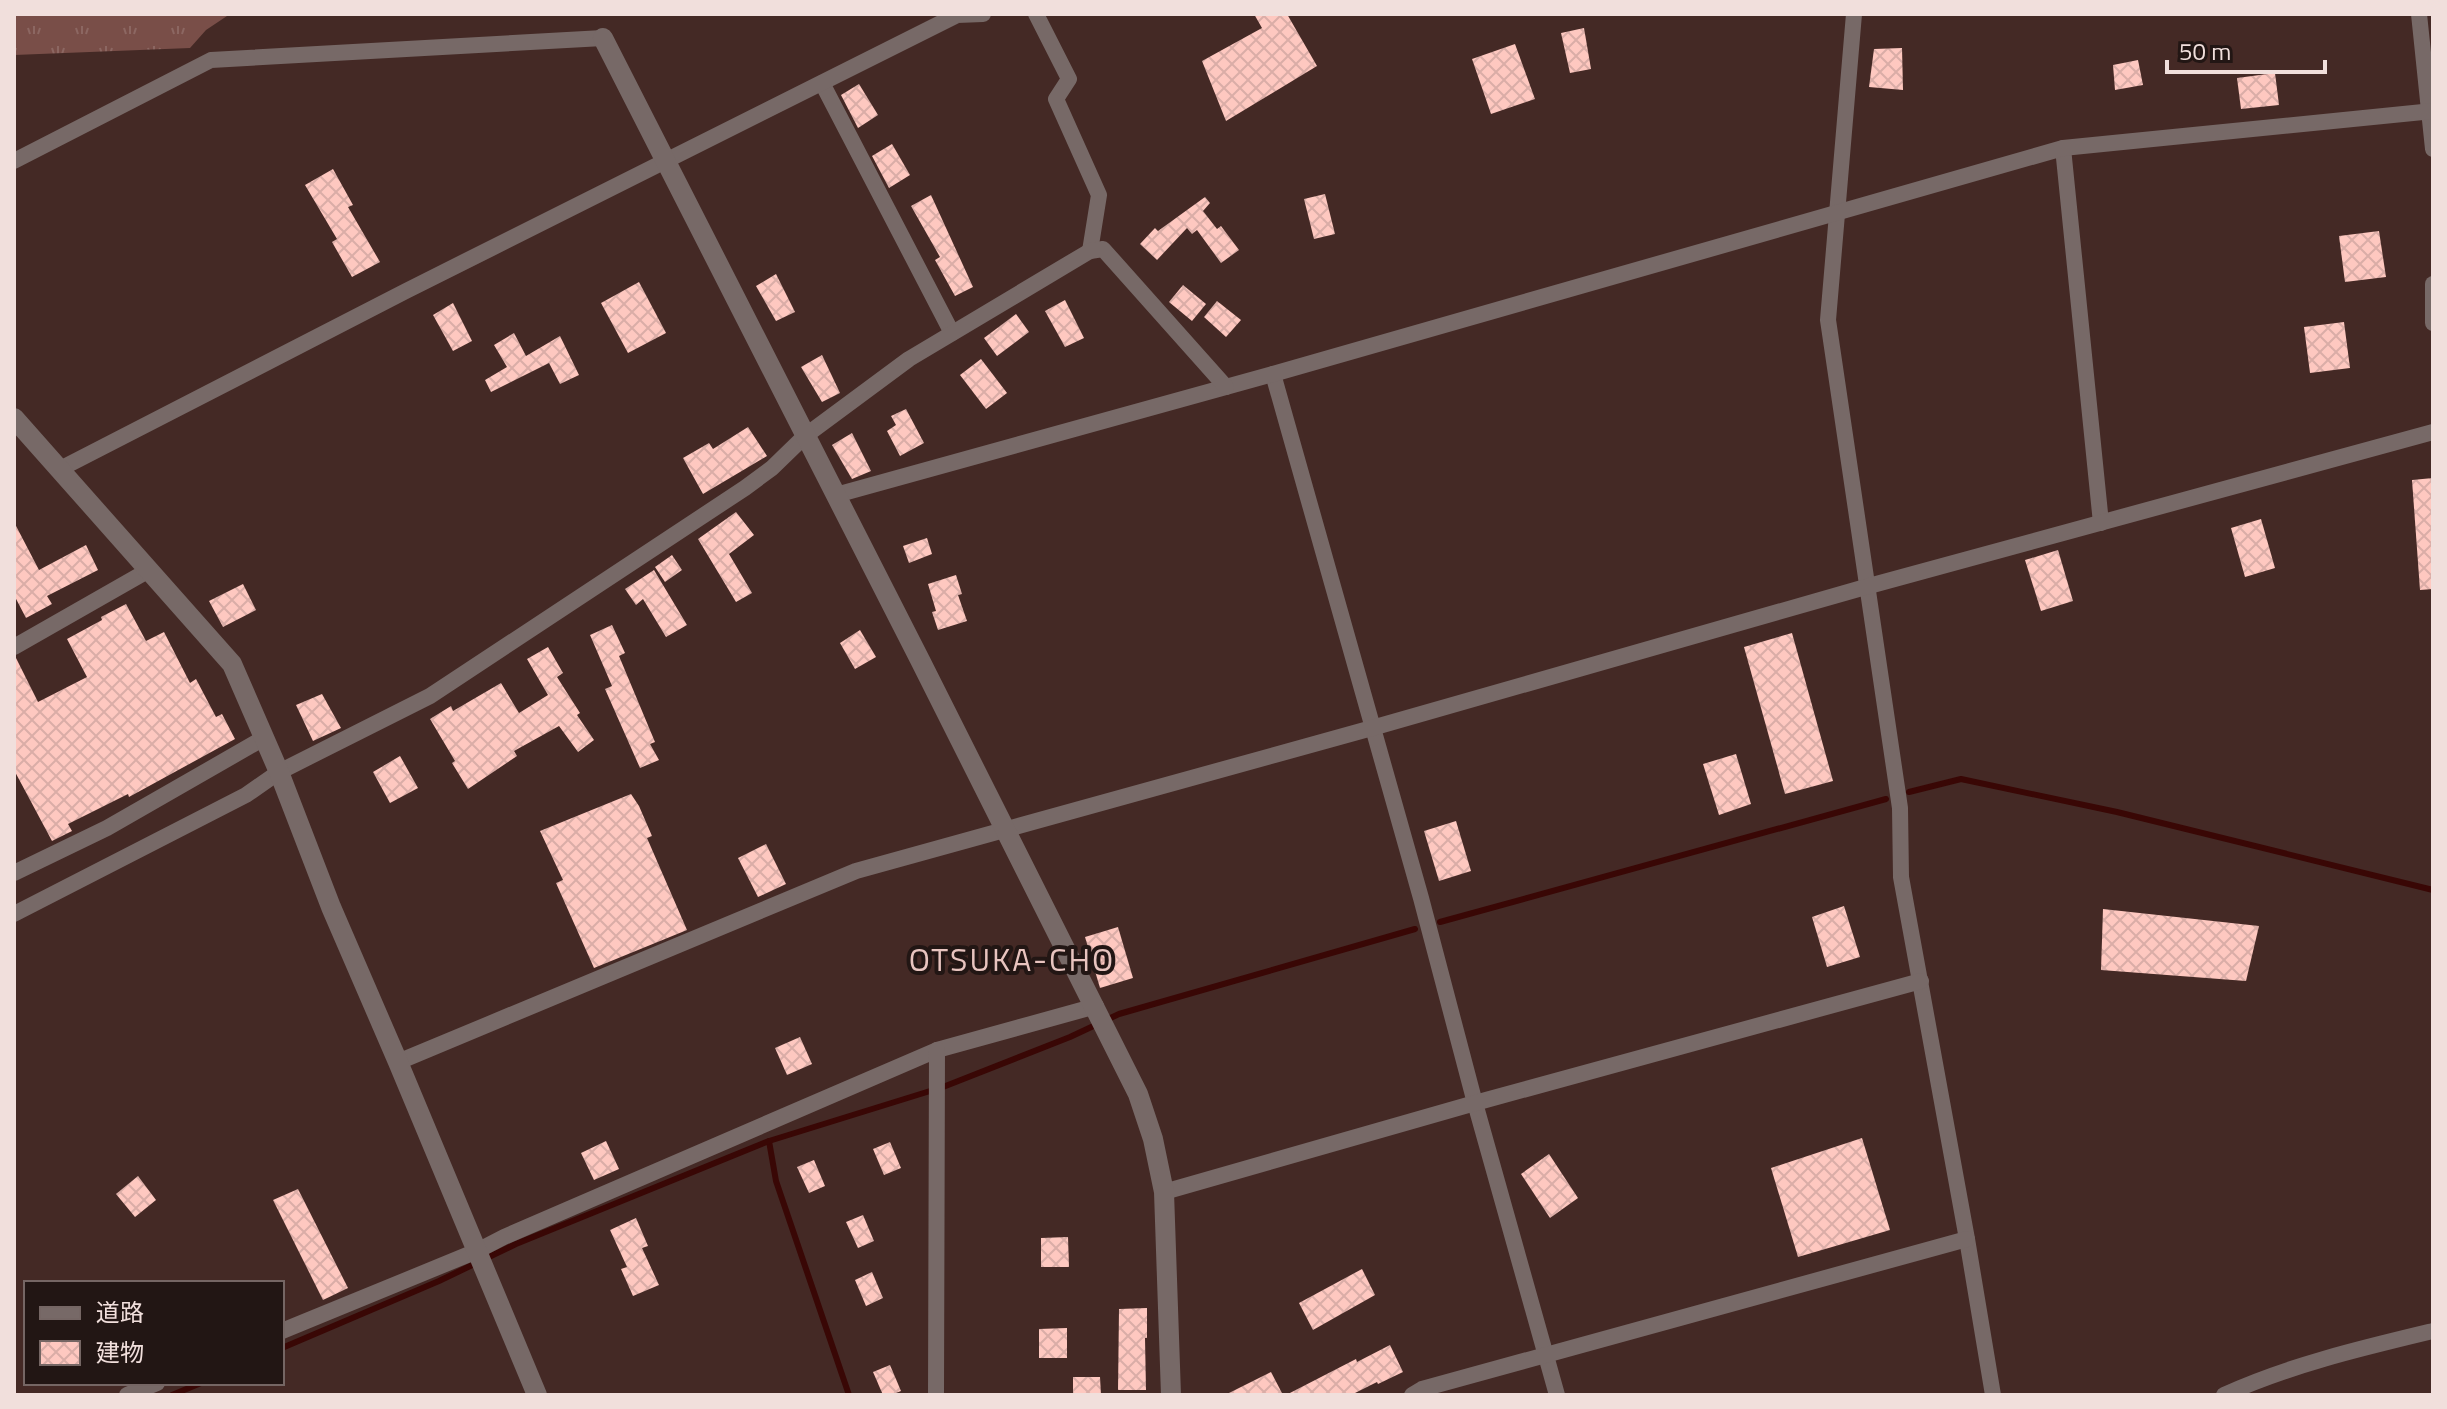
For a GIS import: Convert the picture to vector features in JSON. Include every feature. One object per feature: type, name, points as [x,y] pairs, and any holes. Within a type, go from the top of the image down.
[{"type":"street","points":[[60,469],[392,298],[957,15],[983,14]]},
{"type":"street","points":[[1036,14],[1069,79],[1056,99],[1099,195],[1090,251]]},
{"type":"street","points":[[1854,14],[1828,320],[1900,808],[1901,877],[1993,1395]]},
{"type":"street","points":[[2419,14],[2433,149]]},
{"type":"street","points":[[14,161],[211,60],[603,38],[1006,828],[1138,1094],[1153,1139],[1164,1192],[1171,1395]]},
{"type":"street","points":[[822,83],[952,333]]},
{"type":"street","points":[[836,495],[1273,374],[2063,148],[2431,111]]},
{"type":"street","points":[[2063,148],[2101,523]]},
{"type":"street","points":[[14,914],[246,795],[279,772],[430,696],[745,488],[772,468],[805,436],[909,359],[1090,251],[1103,249],[1226,387]]},
{"type":"street","points":[[2433,284],[2433,323]]},
{"type":"street","points":[[1273,374],[1557,1395]]},
{"type":"street","points":[[17,425],[60,469],[232,664],[537,1395]]},
{"type":"street","points":[[398,1062],[856,871],[1869,586],[2433,432]]},
{"type":"street","points":[[14,647],[149,570]]},
{"type":"street","points":[[14,873],[107,828],[264,738]]},
{"type":"street","points":[[1164,1192],[1921,981]]},
{"type":"street","points":[[284,1330],[477,1251],[937,1050],[1096,1006]]},
{"type":"street","points":[[936,1395],[937,1050]]},
{"type":"street","points":[[1412,1395],[1422,1389],[1546,1354],[1967,1239]]},
{"type":"street","points":[[2224,1395],[2271,1376],[2433,1331]]},
{"type":"street","points":[[127,1395],[152,1385]]},
{"type":"green space","points":[[14,14],[230,14],[206,30],[190,48],[14,55]]},
{"type":"building","points":[[1254,14],[1287,14],[1317,66],[1226,121],[1202,61],[1262,28]]},
{"type":"building","points":[[1584,28],[1591,69],[1570,73],[1561,33]]},
{"type":"building","points":[[1515,44],[1535,99],[1491,114],[1472,59]]},
{"type":"building","points":[[1902,48],[1903,90],[1869,87],[1874,49]]},
{"type":"building","points":[[2138,60],[2143,85],[2115,90],[2113,65]]},
{"type":"building","points":[[2275,73],[2279,105],[2241,109],[2237,78]]},
{"type":"building","points":[[859,84],[878,115],[858,128],[841,95]]},
{"type":"building","points":[[892,144],[910,175],[889,188],[872,156]]},
{"type":"building","points":[[333,169],[353,205],[348,207],[380,262],[352,277],[332,242],[337,239],[305,185]]},
{"type":"building","points":[[1325,194],[1335,234],[1314,239],[1304,199]]},
{"type":"building","points":[[931,195],[973,287],[955,296],[935,260],[940,257],[911,206]]},
{"type":"building","points":[[1205,197],[1210,203],[1203,211],[1217,229],[1221,226],[1239,250],[1221,263],[1197,230],[1192,234],[1187,228],[1157,260],[1140,244],[1155,228],[1158,231]]},
{"type":"building","points":[[2379,231],[2386,277],[2345,282],[2339,236]]},
{"type":"building","points":[[776,274],[795,312],[776,321],[756,286]]},
{"type":"building","points":[[639,282],[666,333],[628,353],[601,303]]},
{"type":"building","points":[[1183,285],[1206,304],[1192,321],[1169,302]]},
{"type":"building","points":[[1065,300],[1084,338],[1065,347],[1045,311]]},
{"type":"building","points":[[1217,301],[1241,320],[1226,337],[1204,317]]},
{"type":"building","points":[[453,303],[472,341],[453,351],[433,315]]},
{"type":"building","points":[[1016,314],[1029,332],[997,356],[984,338]]},
{"type":"building","points":[[2344,322],[2350,368],[2310,373],[2304,327]]},
{"type":"building","points":[[514,333],[526,356],[560,336],[579,375],[560,384],[549,363],[491,392],[485,380],[507,367],[494,345]]},
{"type":"building","points":[[822,355],[840,393],[822,402],[801,367]]},
{"type":"building","points":[[981,359],[1007,393],[986,409],[960,375]]},
{"type":"building","points":[[906,409],[924,443],[900,456],[887,431],[896,425],[891,416]]},
{"type":"building","points":[[748,427],[767,456],[703,494],[683,458],[709,443],[713,449]]},
{"type":"building","points":[[852,433],[871,471],[852,479],[832,445]]},
{"type":"building","points":[[2433,478],[2433,589],[2420,590],[2412,480]]},
{"type":"building","points":[[736,512],[754,535],[729,554],[752,593],[736,602],[698,539]]},
{"type":"building","points":[[2261,519],[2275,568],[2245,577],[2231,528]]},
{"type":"building","points":[[14,522],[39,570],[86,545],[98,570],[47,596],[52,604],[26,618],[14,595]]},
{"type":"building","points":[[927,538],[932,554],[909,563],[903,546]]},
{"type":"building","points":[[2058,550],[2073,601],[2041,611],[2025,560]]},
{"type":"building","points":[[672,555],[682,570],[665,582],[655,567]]},
{"type":"building","points":[[654,570],[687,625],[666,637],[643,599],[636,605],[625,589]]},
{"type":"building","points":[[956,575],[962,594],[958,595],[967,621],[938,630],[928,584]]},
{"type":"building","points":[[243,584],[256,610],[223,627],[209,601]]},
{"type":"building","points":[[126,604],[146,641],[164,632],[190,683],[196,679],[216,717],[222,714],[235,739],[129,797],[128,794],[68,824],[72,831],[52,841],[14,770],[14,658],[38,702],[87,677],[67,639]]},
{"type":"building","points":[[612,625],[625,653],[619,656],[655,742],[650,744],[659,760],[640,768],[605,689],[612,686],[590,635]]},
{"type":"building","points":[[860,630],[876,657],[855,669],[840,643]]},
{"type":"building","points":[[1792,633],[1833,781],[1785,794],[1744,647]]},
{"type":"building","points":[[548,647],[563,673],[557,677],[594,740],[578,752],[559,726],[514,751],[517,756],[468,789],[430,719],[451,706],[453,711],[501,683],[519,713],[548,695],[527,659]]},
{"type":"building","points":[[322,694],[341,728],[313,741],[296,705]]},
{"type":"building","points":[[1736,754],[1751,804],[1719,815],[1703,764]]},
{"type":"building","points":[[400,756],[418,788],[390,803],[373,772]]},
{"type":"building","points":[[631,794],[652,836],[647,838],[687,930],[594,968],[556,883],[563,880],[540,831]]},
{"type":"building","points":[[1456,821],[1471,871],[1439,881],[1424,831]]},
{"type":"building","points":[[766,844],[786,884],[758,897],[738,858]]},
{"type":"building","points":[[1844,906],[1860,957],[1827,967],[1812,917]]},
{"type":"building","points":[[2103,909],[2259,926],[2246,981],[2101,970]]},
{"type":"building","points":[[1118,927],[1133,978],[1100,988],[1085,937]]},
{"type":"building","points":[[800,1037],[812,1064],[787,1075],[775,1048]]},
{"type":"building","points":[[1862,1138],[1890,1230],[1798,1257],[1771,1168]]},
{"type":"building","points":[[606,1141],[619,1169],[594,1180],[581,1153]]},
{"type":"building","points":[[890,1142],[901,1168],[884,1175],[873,1149]]},
{"type":"building","points":[[1549,1154],[1578,1198],[1550,1218],[1521,1174]]},
{"type":"building","points":[[814,1160],[825,1186],[809,1193],[797,1167]]},
{"type":"building","points":[[138,1176],[156,1200],[135,1217],[116,1194]]},
{"type":"building","points":[[298,1189],[348,1288],[323,1300],[273,1200]]},
{"type":"building","points":[[863,1215],[874,1241],[858,1248],[846,1222]]},
{"type":"building","points":[[636,1218],[648,1246],[642,1248],[659,1285],[633,1296],[621,1269],[627,1267],[610,1230]]},
{"type":"building","points":[[1068,1237],[1069,1267],[1041,1267],[1041,1238]]},
{"type":"building","points":[[1362,1269],[1375,1295],[1313,1330],[1299,1303]]},
{"type":"building","points":[[872,1272],[883,1298],[866,1306],[855,1280]]},
{"type":"building","points":[[1147,1308],[1146,1390],[1118,1390],[1119,1309]]},
{"type":"building","points":[[1067,1328],[1067,1358],[1039,1358],[1039,1329]]},
{"type":"building","points":[[1390,1345],[1403,1372],[1351,1395],[1286,1395],[1356,1359],[1357,1362]]},
{"type":"building","points":[[890,1365],[901,1391],[883,1395],[873,1372]]},
{"type":"building","points":[[1271,1372],[1283,1395],[1225,1395]]},
{"type":"building","points":[[1073,1377],[1100,1377],[1101,1395],[1073,1395]]},
{"type":"waterway","points":[[1909,792],[1961,779],[2117,812],[2433,890]]},
{"type":"waterway","points":[[1440,922],[1886,799]]},
{"type":"waterway","points":[[284,1347],[439,1281],[516,1244],[769,1141],[943,1087],[1070,1037],[1119,1014],[1415,929]]},
{"type":"waterway","points":[[769,1141],[776,1181],[849,1395]]},
{"type":"waterway","points":[[172,1395],[196,1385]]},
{"type":"district","name":"OTSUKA-CHO","points":[[1012,960]]}]
